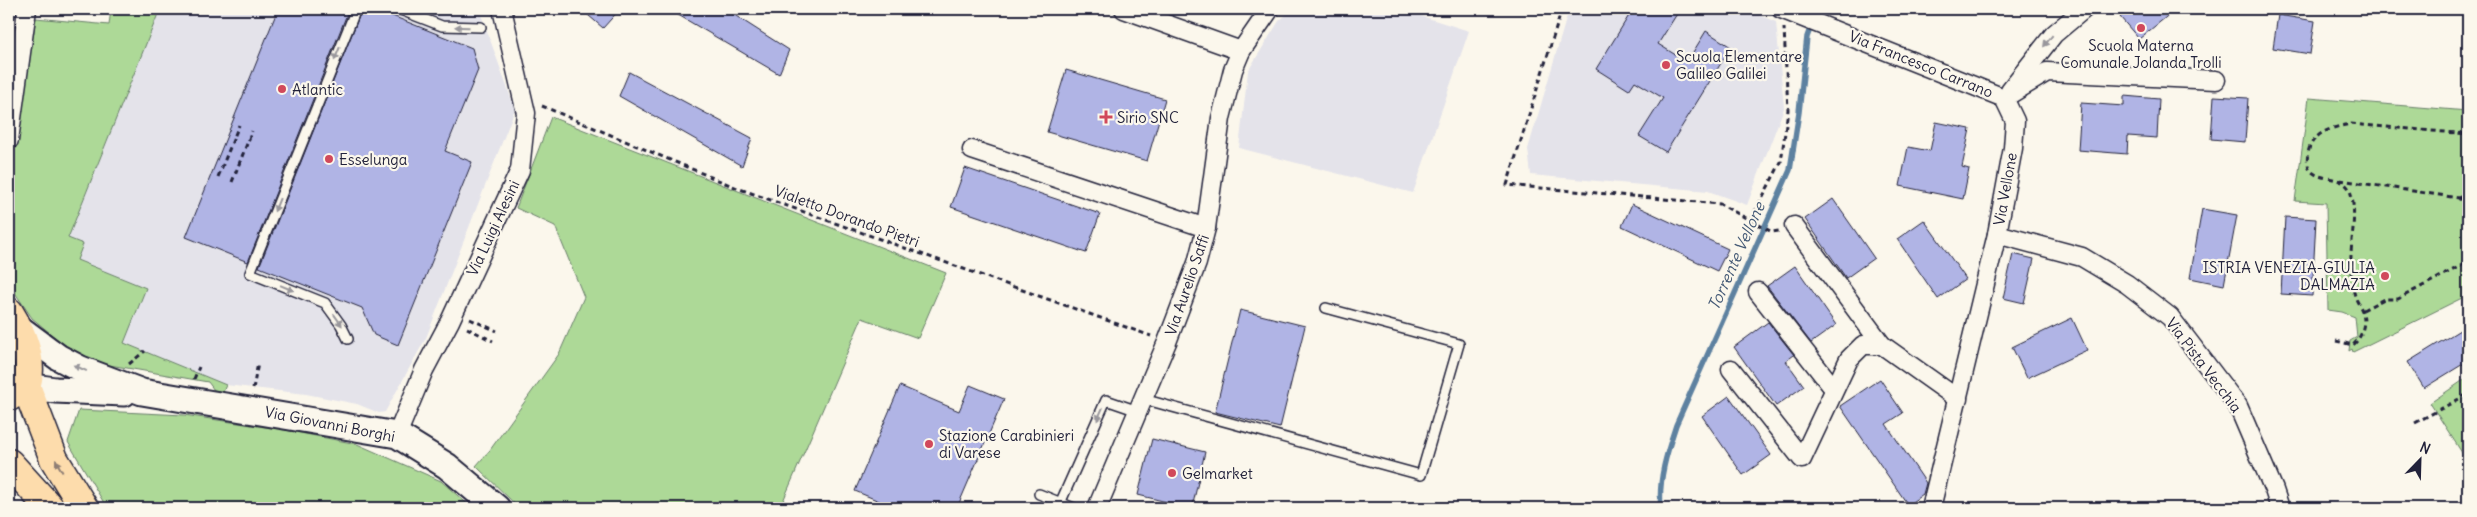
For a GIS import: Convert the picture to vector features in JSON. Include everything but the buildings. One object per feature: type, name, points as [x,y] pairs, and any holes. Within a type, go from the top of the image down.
[{"type":"main road","name":"Via Giovanni Borghi","points":[[14,320],[58,358],[81,369],[142,392]]},
{"type":"main road","points":[[14,320],[29,371],[18,391],[41,428],[54,459],[84,508]]},
{"type":"main road","points":[[41,428],[44,402],[55,390]]},
{"type":"main road","name":"Via Giovanni Borghi","points":[[18,391],[142,392],[397,435],[447,466],[497,508]]},
{"type":"main road","points":[[9,463],[50,508]]},
{"type":"street","points":[[9,140],[27,9]]},
{"type":"street","name":"Via Luigi Alesini","points":[[397,435],[424,370],[450,321],[520,170],[526,113],[502,9]]},
{"type":"street","points":[[1124,9],[1241,51]]},
{"type":"street","name":"Via Aurelio Saffi","points":[[1097,508],[1167,342],[1197,262],[1206,228],[1224,100],[1241,51],[1270,9]]},
{"type":"street","points":[[2004,98],[2054,34],[2084,9]]},
{"type":"street","name":"Via Francesco Carrano","points":[[1789,12],[2004,98]]},
{"type":"street","points":[[2004,98],[2047,72],[2216,80]]},
{"type":"street","name":"Via Vellone","points":[[1930,508],[1997,234],[2013,148],[2015,121],[2004,98]]},
{"type":"street","points":[[972,150],[1206,228]]},
{"type":"street","points":[[1794,226],[1882,345],[1958,399]]},
{"type":"street","name":"Via Pista Vecchia","points":[[1997,234],[2082,256],[2127,284],[2170,317],[2238,406],[2280,508]]},
{"type":"street","points":[[1758,292],[1834,389]]},
{"type":"street","points":[[1731,370],[1802,459],[1849,359],[1863,345],[1882,345]]},
{"type":"lane","points":[[348,339],[341,324],[325,303],[250,273],[356,9]]},
{"type":"lane","points":[[398,9],[442,26],[481,27]]},
{"type":"lane","points":[[1059,506],[1106,400],[1141,405],[1421,475],[1459,344],[1326,308]]},
{"type":"lane","points":[[1039,494],[1059,506],[1074,508]]},
{"type":"path","points":[[1562,9],[1507,185],[1720,204],[1772,232]]},
{"type":"path","points":[[1750,221],[1781,162],[1788,110],[1789,12]]},
{"type":"path","name":"Vialetto Dorando Pietri","points":[[523,98],[737,188],[1167,342]]},
{"type":"path","points":[[2468,134],[2352,124],[2336,126],[2316,136],[2309,146],[2307,158],[2308,167],[2314,174],[2339,180],[2459,198],[2468,191]]},
{"type":"path","points":[[218,177],[239,125]]},
{"type":"path","points":[[232,182],[252,131]]},
{"type":"path","points":[[2336,341],[2353,345],[2359,340],[2364,324],[2364,310],[2357,300],[2353,285],[2350,190],[2339,180]]},
{"type":"path","points":[[2459,198],[2464,206],[2468,207]]},
{"type":"path","points":[[2364,310],[2384,299],[2398,299],[2468,262]]},
{"type":"path","points":[[486,326],[497,331]]},
{"type":"path","points":[[468,329],[493,341]]},
{"type":"path","points":[[250,409],[258,363]]},
{"type":"path","points":[[2415,423],[2468,394]]},
{"type":"shaded area","points":[[160,9],[479,9],[515,109],[426,338],[385,412],[379,413],[357,404],[306,394],[226,385],[124,343],[146,288],[77,260],[68,238]]},
{"type":"shaded area","points":[[1293,9],[1399,9],[1469,31],[1413,193],[1239,148],[1248,71],[1279,21]]},
{"type":"shaded area","name":"Scuola Elementare Galileo Galilei","points":[[1569,9],[1744,9],[1776,22],[1784,108],[1747,205],[1708,191],[1531,175],[1528,149]]},
{"type":"green space","points":[[111,9],[160,9],[68,238],[83,244],[77,260],[146,288],[124,343],[226,385],[223,392],[214,390],[208,382],[98,363],[63,344],[32,318],[9,284],[9,177],[36,18],[109,25]]},
{"type":"green space","points":[[2309,98],[2468,111],[2468,295],[2353,352],[2352,349],[2349,351],[2350,341],[2357,337],[2355,317],[2342,312],[2328,310],[2326,203],[2295,201]]},
{"type":"green space","points":[[551,117],[946,273],[918,338],[862,318],[780,508],[519,508],[476,466],[490,450],[559,354],[584,297],[555,226],[516,208]]},
{"type":"green space","points":[[2468,377],[2468,462],[2430,403]]},
{"type":"green space","points":[[79,410],[184,415],[285,430],[357,444],[441,481],[472,508],[107,508],[68,442]]},
{"type":"waterway","name":"Torrente Vellone","points":[[1661,508],[1662,477],[1676,425],[1790,170],[1799,112],[1807,37],[1817,9]]},
{"type":"place","name":"Scuola Materna Comunale Jolanda Trolli","points":[[2141,28]]},
{"type":"place","name":"Scuola Elementare Galileo Galilei","points":[[1666,65]]},
{"type":"place","name":"Atlantic","points":[[282,89]]},
{"type":"place","name":"Sirio SNC","points":[[1106,117]]},
{"type":"place","name":"Esselunga","points":[[329,159]]},
{"type":"place","name":"ISTRIA VENEZIA-GIULIA DALMAZIA","points":[[2385,276]]},
{"type":"place","name":"Stazione Carabinieri di Varese","points":[[929,444]]},
{"type":"place","name":"Gelmarket","points":[[1172,473]]}]
